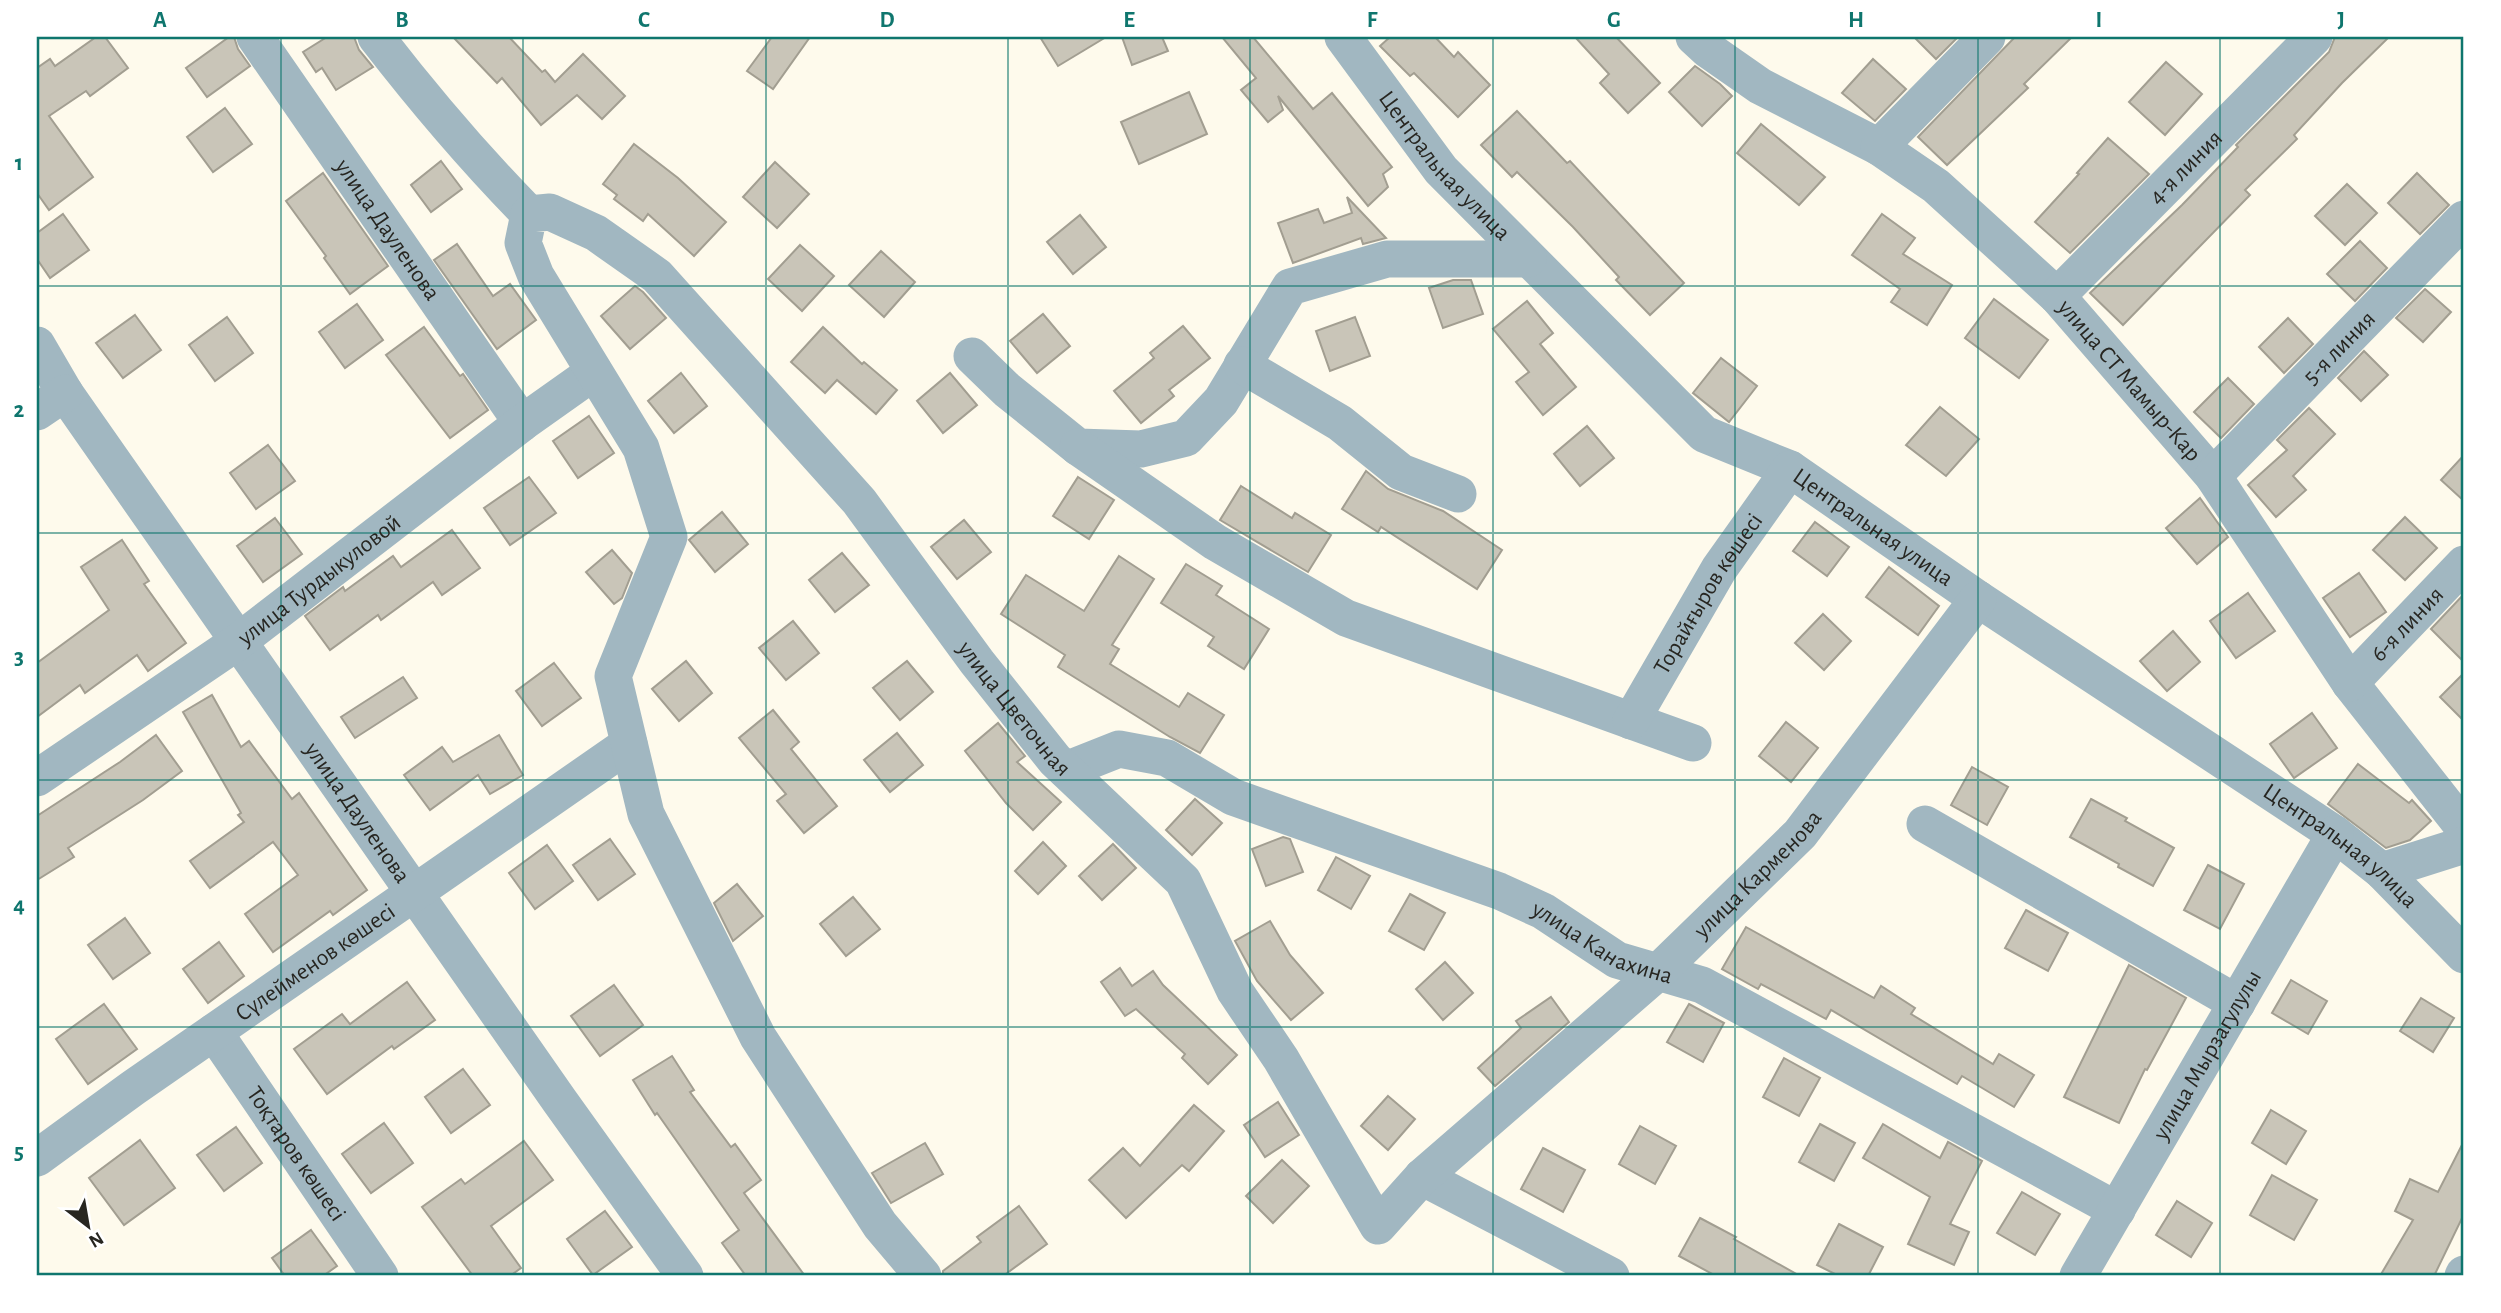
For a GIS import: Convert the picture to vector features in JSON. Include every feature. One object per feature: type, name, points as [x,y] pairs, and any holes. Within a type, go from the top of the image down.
[{"type":"street","name":"улица Дауленова","points":[[255,37],[522,423]]},
{"type":"street","points":[[376,37],[481,164],[529,214],[523,243],[536,276],[641,447],[669,537],[613,676],[646,814],[758,1037],[880,1225],[923,1276]]},
{"type":"street","name":"Центральная улица","points":[[1343,37],[1441,170],[1704,434],[1790,469],[1978,599],[2334,834],[2382,871],[2464,955]]},
{"type":"street","name":"улица СТ Мамыр-Кар","points":[[1694,37],[1760,86],[1879,147],[1936,186],[2057,296],[2213,476],[2350,683],[2464,828]]},
{"type":"street","points":[[1879,147],[1987,37]]},
{"type":"street","name":"4-я линия","points":[[2057,296],[2314,37]]},
{"type":"street","name":"улица Цветочная","points":[[529,214],[550,212],[596,233],[657,276],[859,501],[977,662],[1055,760],[1183,881],[1235,990],[1281,1059],[1378,1226]]},
{"type":"street","name":"5-я линия","points":[[2213,476],[2464,219]]},
{"type":"street","points":[[1078,447],[1141,449],[1186,438],[1221,401],[1290,287],[1387,259],[1528,258]]},
{"type":"street","name":"улица Дауленова","points":[[37,345],[51,402],[239,641],[685,1276]]},
{"type":"street","points":[[972,356],[1007,390],[1078,447],[1215,542],[1346,618],[1693,743]]},
{"type":"street","points":[[1242,365],[1340,423],[1401,472],[1458,494]]},
{"type":"street","name":"улица Турдыкуловой","points":[[37,778],[239,641],[522,423],[594,372]]},
{"type":"street","name":"Торайғыров көшесі","points":[[1631,721],[1719,569],[1790,469]]},
{"type":"street","name":"6-я линия","points":[[2350,683],[2464,564]]},
{"type":"street","name":"улица Карменова","points":[[1378,1226],[1422,1177],[1657,973],[1800,834],[1978,599]]},
{"type":"street","name":"Сүлейменов көшесі","points":[[37,1158],[629,744]]},
{"type":"street","name":"улица Канахина","points":[[1066,770],[1119,749],[1167,758],[1233,797],[1499,891],[1543,911],[1617,960],[1702,985],[2117,1210]]},
{"type":"street","points":[[1926,824],[2236,1003]]},
{"type":"street","name":"улица Мырзагулулы","points":[[2078,1276],[2334,834]]},
{"type":"street","points":[[2382,871],[2464,845]]},
{"type":"street","name":"Тоқтаров көшесі","points":[[214,1032],[380,1276]]},
{"type":"street","points":[[1422,1177],[1611,1276]]},
{"type":"building","points":[[96,37],[105,37],[128,68],[90,96],[86,91],[49,116],[93,177],[49,210],[37,193],[37,68],[50,59],[55,66]]},
{"type":"building","points":[[229,37],[234,37],[238,49],[250,66],[207,97],[186,68]]},
{"type":"building","points":[[327,37],[354,37],[359,50],[373,67],[336,90],[322,68],[316,72],[303,52]]},
{"type":"building","points":[[453,37],[509,37],[555,82],[583,54],[625,96],[602,119],[577,95],[541,125],[502,78],[497,83]]},
{"type":"building","points":[[772,37],[810,37],[773,89],[747,71]]},
{"type":"building","points":[[1040,37],[1106,37],[1058,66]]},
{"type":"building","points":[[1122,37],[1162,37],[1168,51],[1132,65]]},
{"type":"building","points":[[1222,37],[1253,37],[1313,109],[1332,93],[1392,167],[1383,174],[1388,187],[1368,206],[1278,96],[1283,110],[1268,122],[1241,90],[1256,78]]},
{"type":"building","points":[[1390,37],[1435,37],[1454,57],[1458,52],[1490,85],[1458,117],[1414,73],[1410,76],[1380,46]]},
{"type":"building","points":[[1575,37],[1616,37],[1660,83],[1628,113],[1600,83],[1609,74]]},
{"type":"building","points":[[1914,37],[1958,37],[1936,59]]},
{"type":"building","points":[[2015,37],[2072,37],[2024,84],[2028,88],[1947,165],[1918,137]]},
{"type":"building","points":[[2335,37],[2389,37],[2294,135],[2297,139],[2245,190],[2250,195],[2123,325],[2090,293],[2182,205],[2238,147],[2236,145],[2329,52]]},
{"type":"building","points":[[1873,59],[1906,89],[1875,121],[1842,93]]},
{"type":"building","points":[[2166,62],[2202,94],[2165,135],[2129,102]]},
{"type":"building","points":[[1695,66],[1732,96],[1702,126],[1669,92]]},
{"type":"building","points":[[1189,92],[1207,134],[1139,164],[1121,122]]},
{"type":"building","points":[[225,108],[252,144],[213,172],[187,137]]},
{"type":"building","points":[[1517,111],[1567,163],[1570,161],[1684,283],[1650,315],[1616,280],[1619,277],[1573,227],[1517,172],[1512,177],[1481,145]]},
{"type":"building","points":[[1761,124],[1825,177],[1799,205],[1737,153]]},
{"type":"building","points":[[2108,138],[2149,174],[2070,253],[2035,222]]},
{"type":"building","points":[[634,144],[678,178],[726,222],[694,256],[648,214],[643,221],[614,199],[617,195],[603,184]]},
{"type":"building","points":[[441,161],[462,189],[431,212],[411,185]]},
{"type":"building","points":[[775,162],[809,194],[777,228],[743,197]]},
{"type":"building","points":[[323,173],[388,266],[350,294],[286,201]]},
{"type":"building","points":[[2417,173],[2449,205],[2420,234],[2388,203]]},
{"type":"building","points":[[2347,184],[2377,213],[2345,245],[2315,216]]},
{"type":"building","points":[[1347,197],[1386,238],[1363,244],[1361,238],[1293,263],[1278,223],[1318,209],[1324,223],[1352,213]]},
{"type":"building","points":[[63,214],[89,250],[50,278],[37,259],[37,233]]},
{"type":"building","points":[[1882,214],[1915,238],[1903,254],[1952,285],[1927,325],[1891,302],[1900,289],[1852,255]]},
{"type":"building","points":[[1080,215],[1106,247],[1073,274],[1047,242]]},
{"type":"building","points":[[2360,241],[2387,268],[2355,301],[2327,274]]},
{"type":"building","points":[[457,244],[493,296],[510,284],[536,320],[497,349],[434,260]]},
{"type":"building","points":[[800,245],[834,276],[802,311],[768,279]]},
{"type":"building","points":[[881,251],[915,282],[884,317],[849,285]]},
{"type":"building","points":[[1453,280],[1471,280],[1483,314],[1443,328],[1429,288]]},
{"type":"building","points":[[635,286],[666,318],[630,349],[601,316]]},
{"type":"building","points":[[2425,289],[2451,312],[2423,342],[2396,318]]},
{"type":"building","points":[[1994,299],[2048,340],[2019,378],[1965,338]]},
{"type":"building","points":[[1527,301],[1553,333],[1540,344],[1576,387],[1543,415],[1516,382],[1529,372],[1493,329]]},
{"type":"building","points":[[357,304],[383,340],[345,368],[319,332]]},
{"type":"building","points":[[1043,314],[1070,346],[1037,373],[1010,341]]},
{"type":"building","points":[[135,315],[161,350],[123,378],[96,343]]},
{"type":"building","points":[[227,317],[253,353],[215,381],[189,345]]},
{"type":"building","points":[[1355,317],[1370,356],[1330,371],[1316,331]]},
{"type":"building","points":[[2288,318],[2313,344],[2284,373],[2259,347]]},
{"type":"building","points":[[1183,326],[1210,358],[1169,390],[1174,396],[1141,423],[1114,391],[1154,358],[1150,353]]},
{"type":"building","points":[[424,327],[460,376],[463,374],[488,410],[450,438],[386,355]]},
{"type":"building","points":[[823,327],[862,364],[864,362],[897,390],[876,414],[837,380],[825,393],[791,362]]},
{"type":"building","points":[[2364,351],[2388,375],[2361,401],[2338,378]]},
{"type":"building","points":[[1721,358],[1757,386],[1729,422],[1693,393]]},
{"type":"building","points":[[681,373],[707,406],[674,433],[648,401]]},
{"type":"building","points":[[950,373],[977,405],[943,433],[917,401]]},
{"type":"building","points":[[2228,378],[2254,404],[2221,438],[2194,412]]},
{"type":"building","points":[[1940,407],[1979,439],[1946,476],[1906,445]]},
{"type":"building","points":[[2309,408],[2335,434],[2293,476],[2306,490],[2276,517],[2248,485],[2287,450],[2277,440]]},
{"type":"building","points":[[589,416],[614,453],[578,478],[553,441]]},
{"type":"building","points":[[1587,426],[1614,458],[1580,486],[1554,454]]},
{"type":"building","points":[[268,445],[295,481],[256,509],[230,473]]},
{"type":"building","points":[[2464,455],[2464,501],[2441,480]]},
{"type":"building","points":[[1366,471],[1388,489],[1443,511],[1502,550],[1477,589],[1381,527],[1378,532],[1342,509]]},
{"type":"building","points":[[529,477],[556,513],[510,545],[484,508]]},
{"type":"building","points":[[1078,477],[1114,500],[1089,539],[1053,516]]},
{"type":"building","points":[[1241,486],[1292,518],[1295,513],[1331,535],[1308,572],[1220,520]]},
{"type":"building","points":[[2200,498],[2228,537],[2197,564],[2166,528]]},
{"type":"building","points":[[722,512],[748,544],[715,572],[689,540]]},
{"type":"building","points":[[2405,517],[2437,548],[2405,580],[2373,550]]},
{"type":"building","points":[[275,518],[302,554],[263,582],[237,546]]},
{"type":"building","points":[[964,520],[991,552],[957,579],[931,547]]},
{"type":"building","points":[[1815,522],[1849,547],[1827,576],[1793,551]]},
{"type":"building","points":[[452,530],[480,568],[442,595],[433,582],[381,620],[378,615],[330,650],[305,616],[343,587],[345,591],[393,556],[401,567]]},
{"type":"building","points":[[122,540],[149,581],[144,584],[186,643],[148,671],[137,655],[85,693],[80,685],[37,717],[37,663],[109,610],[81,567]]},
{"type":"building","points":[[612,550],[632,573],[622,598],[614,604],[586,572]]},
{"type":"building","points":[[842,553],[869,585],[835,612],[809,580]]},
{"type":"building","points":[[1119,556],[1154,579],[1112,645],[1119,649],[1110,664],[1179,707],[1188,693],[1224,715],[1200,753],[1058,667],[1065,655],[1001,614],[1026,575],[1084,611]]},
{"type":"building","points":[[1186,564],[1222,586],[1216,595],[1269,629],[1244,669],[1208,646],[1214,637],[1161,603]]},
{"type":"building","points":[[1889,567],[1939,606],[1918,635],[1866,597]]},
{"type":"building","points":[[2359,573],[2386,612],[2350,637],[2323,598]]},
{"type":"building","points":[[2248,593],[2275,631],[2236,658],[2210,621]]},
{"type":"building","points":[[2464,594],[2464,662],[2431,629]]},
{"type":"building","points":[[1823,614],[1851,641],[1824,670],[1795,643]]},
{"type":"building","points":[[793,621],[819,653],[786,680],[759,648]]},
{"type":"building","points":[[2173,631],[2200,662],[2167,691],[2140,661]]},
{"type":"building","points":[[686,661],[712,693],[679,721],[652,689]]},
{"type":"building","points":[[907,661],[933,692],[900,720],[873,688]]},
{"type":"building","points":[[554,663],[581,698],[542,726],[516,691]]},
{"type":"building","points":[[2464,673],[2464,721],[2440,697]]},
{"type":"building","points":[[403,677],[417,698],[355,738],[341,717]]},
{"type":"building","points":[[212,695],[241,747],[249,741],[292,799],[299,793],[367,890],[333,915],[330,911],[273,952],[245,914],[298,875],[273,842],[210,888],[190,861],[244,822],[183,712]]},
{"type":"building","points":[[773,710],[799,742],[791,749],[837,806],[804,833],[777,801],[786,794],[739,738]]},
{"type":"building","points":[[2312,713],[2337,748],[2294,778],[2270,744]]},
{"type":"building","points":[[1786,722],[1818,748],[1791,782],[1759,756]]},
{"type":"building","points":[[998,723],[1025,756],[1017,762],[1061,802],[1033,830],[1006,803],[965,751]]},
{"type":"building","points":[[897,733],[923,765],[890,792],[864,760]]},
{"type":"building","points":[[156,735],[182,771],[143,800],[68,848],[74,857],[37,880],[37,816]]},
{"type":"building","points":[[499,735],[523,775],[490,794],[478,775],[430,810],[404,775],[442,747],[453,762]]},
{"type":"building","points":[[2358,764],[2409,803],[2412,800],[2431,821],[2410,840],[2386,848],[2328,804]]},
{"type":"building","points":[[1972,767],[2008,787],[1987,825],[1951,805]]},
{"type":"building","points":[[1195,799],[1222,823],[1192,855],[1166,830]]},
{"type":"building","points":[[2091,799],[2174,848],[2153,886],[2070,837]]},
{"type":"building","points":[[1283,837],[1290,839],[1303,872],[1266,886],[1252,849]]},
{"type":"building","points":[[610,839],[635,874],[598,900],[573,865]]},
{"type":"building","points":[[1043,842],[1066,866],[1038,894],[1015,871]]},
{"type":"building","points":[[1113,844],[1136,868],[1102,900],[1079,876]]},
{"type":"building","points":[[547,845],[573,881],[535,909],[509,873]]},
{"type":"building","points":[[1336,857],[1370,876],[1351,909],[1318,890]]},
{"type":"building","points":[[2208,865],[2244,884],[2220,929],[2184,910]]},
{"type":"building","points":[[737,884],[763,916],[733,941],[714,903]]},
{"type":"building","points":[[1410,894],[1445,913],[1424,950],[1389,931]]},
{"type":"building","points":[[853,897],[880,929],[846,956],[820,924]]},
{"type":"building","points":[[2026,910],[2068,933],[2048,971],[2005,948]]},
{"type":"building","points":[[125,918],[150,953],[113,979],[88,945]]},
{"type":"building","points":[[1270,921],[1290,955],[1323,993],[1291,1020],[1257,981],[1235,941]]},
{"type":"building","points":[[1746,927],[1874,998],[1881,986],[1915,1008],[1911,1014],[1993,1064],[1999,1054],[2034,1075],[2014,1107],[1962,1076],[1957,1084],[1831,1010],[1826,1019],[1761,984],[1758,989],[1722,969]]},
{"type":"building","points":[[219,942],[244,976],[208,1003],[183,969]]},
{"type":"building","points":[[1445,962],[1473,993],[1443,1020],[1416,989]]},
{"type":"building","points":[[2129,965],[2186,998],[2147,1070],[2145,1069],[2119,1123],[2064,1097]]},
{"type":"building","points":[[1120,968],[1132,986],[1153,971],[1163,985],[1237,1055],[1208,1084],[1182,1058],[1185,1054],[1136,1009],[1125,1016],[1101,982]]},
{"type":"building","points":[[2291,980],[2327,1001],[2308,1034],[2272,1013]]},
{"type":"building","points":[[407,982],[435,1020],[394,1049],[392,1046],[327,1094],[294,1049],[342,1014],[350,1024]]},
{"type":"building","points":[[614,985],[643,1025],[600,1056],[571,1016]]},
{"type":"building","points":[[1551,997],[1569,1022],[1495,1086],[1478,1068],[1521,1028],[1516,1021]]},
{"type":"building","points":[[2421,998],[2454,1018],[2433,1052],[2400,1031]]},
{"type":"building","points":[[104,1004],[137,1049],[88,1084],[56,1039]]},
{"type":"building","points":[[1689,1004],[1724,1023],[1703,1062],[1667,1042]]},
{"type":"building","points":[[672,1056],[694,1090],[690,1092],[731,1147],[735,1144],[761,1180],[744,1193],[805,1276],[746,1276],[722,1243],[739,1230],[657,1113],[655,1115],[633,1080]]},
{"type":"building","points":[[1784,1058],[1820,1078],[1799,1116],[1763,1097]]},
{"type":"building","points":[[463,1069],[490,1105],[451,1133],[425,1097]]},
{"type":"building","points":[[1388,1096],[1415,1119],[1388,1150],[1361,1126]]},
{"type":"building","points":[[1278,1102],[1299,1135],[1265,1157],[1244,1125]]},
{"type":"building","points":[[1194,1105],[1224,1131],[1189,1171],[1182,1165],[1126,1218],[1089,1180],[1123,1148],[1140,1166]]},
{"type":"building","points":[[2271,1110],[2306,1131],[2286,1164],[2252,1143]]},
{"type":"building","points":[[384,1123],[413,1163],[371,1193],[342,1154]]},
{"type":"building","points":[[1820,1124],[1855,1143],[1834,1181],[1799,1162]]},
{"type":"building","points":[[1883,1124],[1940,1158],[1948,1142],[1982,1161],[1950,1224],[1969,1232],[1954,1265],[1908,1244],[1930,1197],[1863,1158]]},
{"type":"building","points":[[1640,1126],[1676,1146],[1655,1184],[1619,1164]]},
{"type":"building","points":[[236,1127],[262,1163],[224,1191],[197,1155]]},
{"type":"building","points":[[140,1140],[175,1188],[124,1225],[89,1178]]},
{"type":"building","points":[[524,1141],[553,1180],[491,1226],[521,1268],[510,1276],[473,1276],[422,1207],[461,1179],[465,1184]]},
{"type":"building","points":[[2464,1141],[2464,1214],[2434,1276],[2380,1276],[2413,1220],[2395,1211],[2410,1179],[2438,1192]]},
{"type":"building","points":[[925,1143],[943,1174],[891,1203],[872,1173]]},
{"type":"building","points":[[1543,1148],[1585,1170],[1563,1212],[1521,1189]]},
{"type":"building","points":[[1282,1160],[1309,1186],[1273,1223],[1246,1196]]},
{"type":"building","points":[[2272,1175],[2317,1200],[2294,1240],[2250,1215]]},
{"type":"building","points":[[2022,1192],[2060,1214],[2035,1255],[1997,1233]]},
{"type":"building","points":[[2177,1201],[2212,1223],[2191,1257],[2156,1235]]},
{"type":"building","points":[[1019,1206],[1047,1244],[1003,1276],[943,1276],[943,1271],[981,1242],[977,1237]]},
{"type":"building","points":[[605,1211],[632,1247],[593,1275],[567,1239]]},
{"type":"building","points":[[1700,1218],[1800,1276],[1716,1276],[1679,1256]]},
{"type":"building","points":[[1839,1224],[1883,1247],[1868,1276],[1839,1276],[1817,1265]]},
{"type":"building","points":[[311,1230],[337,1266],[323,1276],[285,1276],[272,1258]]}]
